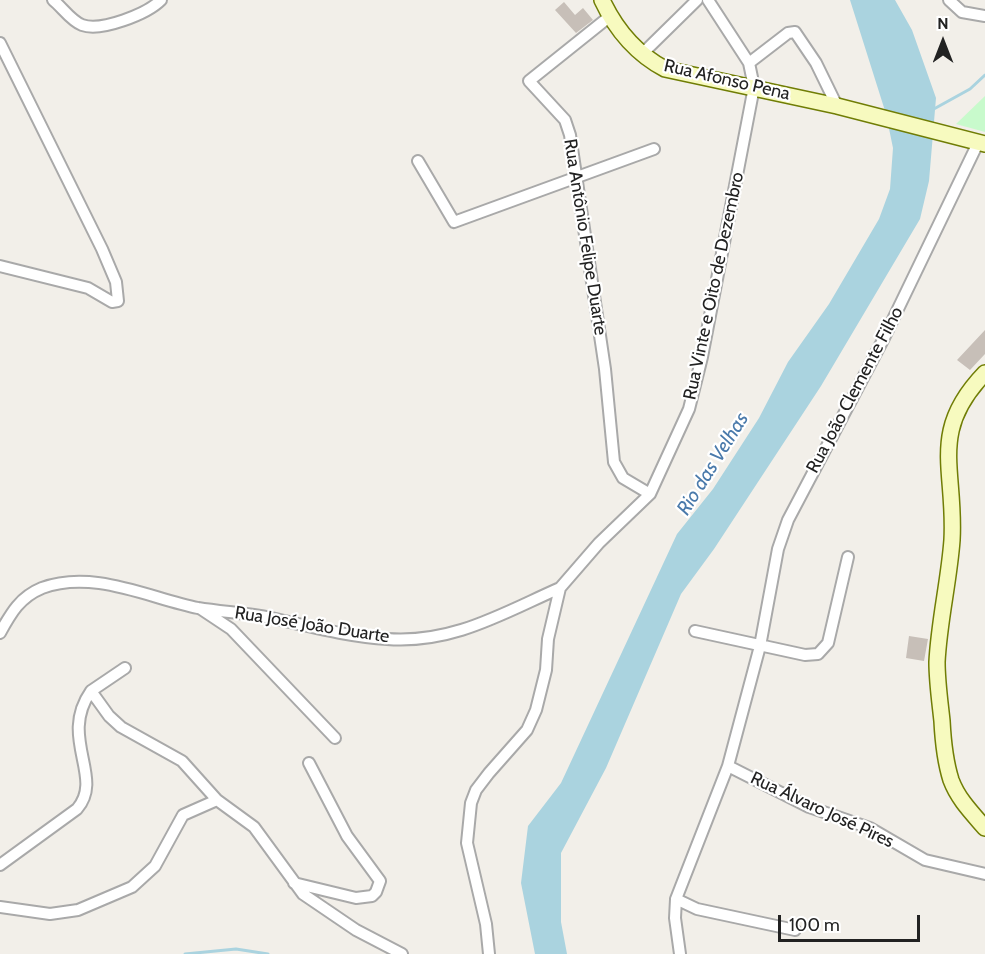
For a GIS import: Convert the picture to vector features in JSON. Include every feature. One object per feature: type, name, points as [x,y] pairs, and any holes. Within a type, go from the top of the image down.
[{"type":"main road","name":"Rua Afonso Pena","points":[[602,0],[620,34],[641,55],[673,71],[837,106],[982,144]]},
{"type":"main road","points":[[985,373],[964,397],[950,430],[952,534],[950,579],[937,663],[942,731],[952,781],[965,806],[985,828]]},
{"type":"street","points":[[53,0],[80,24],[89,26],[136,18],[152,9],[161,0]]},
{"type":"street","points":[[641,55],[697,0]]},
{"type":"street","points":[[708,0],[749,63],[754,87]]},
{"type":"street","points":[[949,0],[962,12],[985,16]]},
{"type":"street","name":"Rua Antônio Felipe Duarte","points":[[609,17],[529,80],[530,85],[565,120],[570,135],[605,369],[614,462],[622,478],[650,494]]},
{"type":"street","points":[[749,63],[788,33],[795,33],[816,63],[837,106]]},
{"type":"street","points":[[0,43],[102,249],[116,282],[118,301],[112,302],[88,288],[0,267]]},
{"type":"street","name":"Rua Vinte e Oito de Dezembro","points":[[489,954],[486,924],[467,843],[468,813],[476,790],[527,730],[536,710],[546,670],[548,639],[560,588],[599,543],[650,494],[695,389],[754,87]]},
{"type":"street","name":"Rua João Clemente Filho","points":[[680,954],[675,918],[676,899],[728,766],[760,646],[778,549],[788,520],[884,338],[982,144]]},
{"type":"street","points":[[418,161],[454,222],[654,149]]},
{"type":"street","points":[[695,631],[804,655],[822,652],[828,643],[848,557]]},
{"type":"street","name":"Rua José João Duarte","points":[[0,633],[18,602],[43,587],[62,583],[86,582],[114,586],[198,608],[388,640],[448,634],[480,626],[560,588]]},
{"type":"street","name":"Rua José João Duarte","points":[[198,608],[231,629],[335,738]]},
{"type":"street","points":[[0,866],[77,809],[84,801],[87,788],[79,743],[78,715],[91,691],[124,668]]},
{"type":"street","points":[[91,691],[115,722],[139,739],[182,761],[216,800],[254,827],[303,894],[356,930],[402,954]]},
{"type":"street","points":[[294,883],[365,898],[376,892],[380,882],[347,836],[309,763]]},
{"type":"street","name":"Rua Álvaro José Pires","points":[[728,766],[808,807],[870,828],[926,860],[985,874]]},
{"type":"street","points":[[0,908],[50,914],[78,910],[132,887],[155,866],[183,815],[216,800]]},
{"type":"street","points":[[676,899],[697,909],[795,930]]},
{"type":"street","points":[[675,918],[697,909]]},
{"type":"green space","points":[[985,96],[985,132],[956,124]]},
{"type":"water","name":"Rio das Velhas","points":[[850,0],[895,0],[912,30],[936,98],[929,181],[920,219],[821,386],[714,549],[681,594],[606,768],[561,853],[561,922],[567,954],[535,954],[521,883],[528,826],[561,783],[677,534],[713,489],[759,418],[788,362],[829,304],[879,219],[890,189],[893,148],[886,114]]},
{"type":"building","points":[[564,2],[575,15],[583,8],[593,20],[576,33],[555,10]]},
{"type":"building","points":[[985,330],[985,354],[970,370],[957,360]]},
{"type":"building","points":[[909,636],[928,639],[924,661],[906,658]]},
{"type":"waterway","points":[[932,110],[970,89],[985,75]]},
{"type":"waterway","points":[[185,954],[236,949],[268,954]]}]
